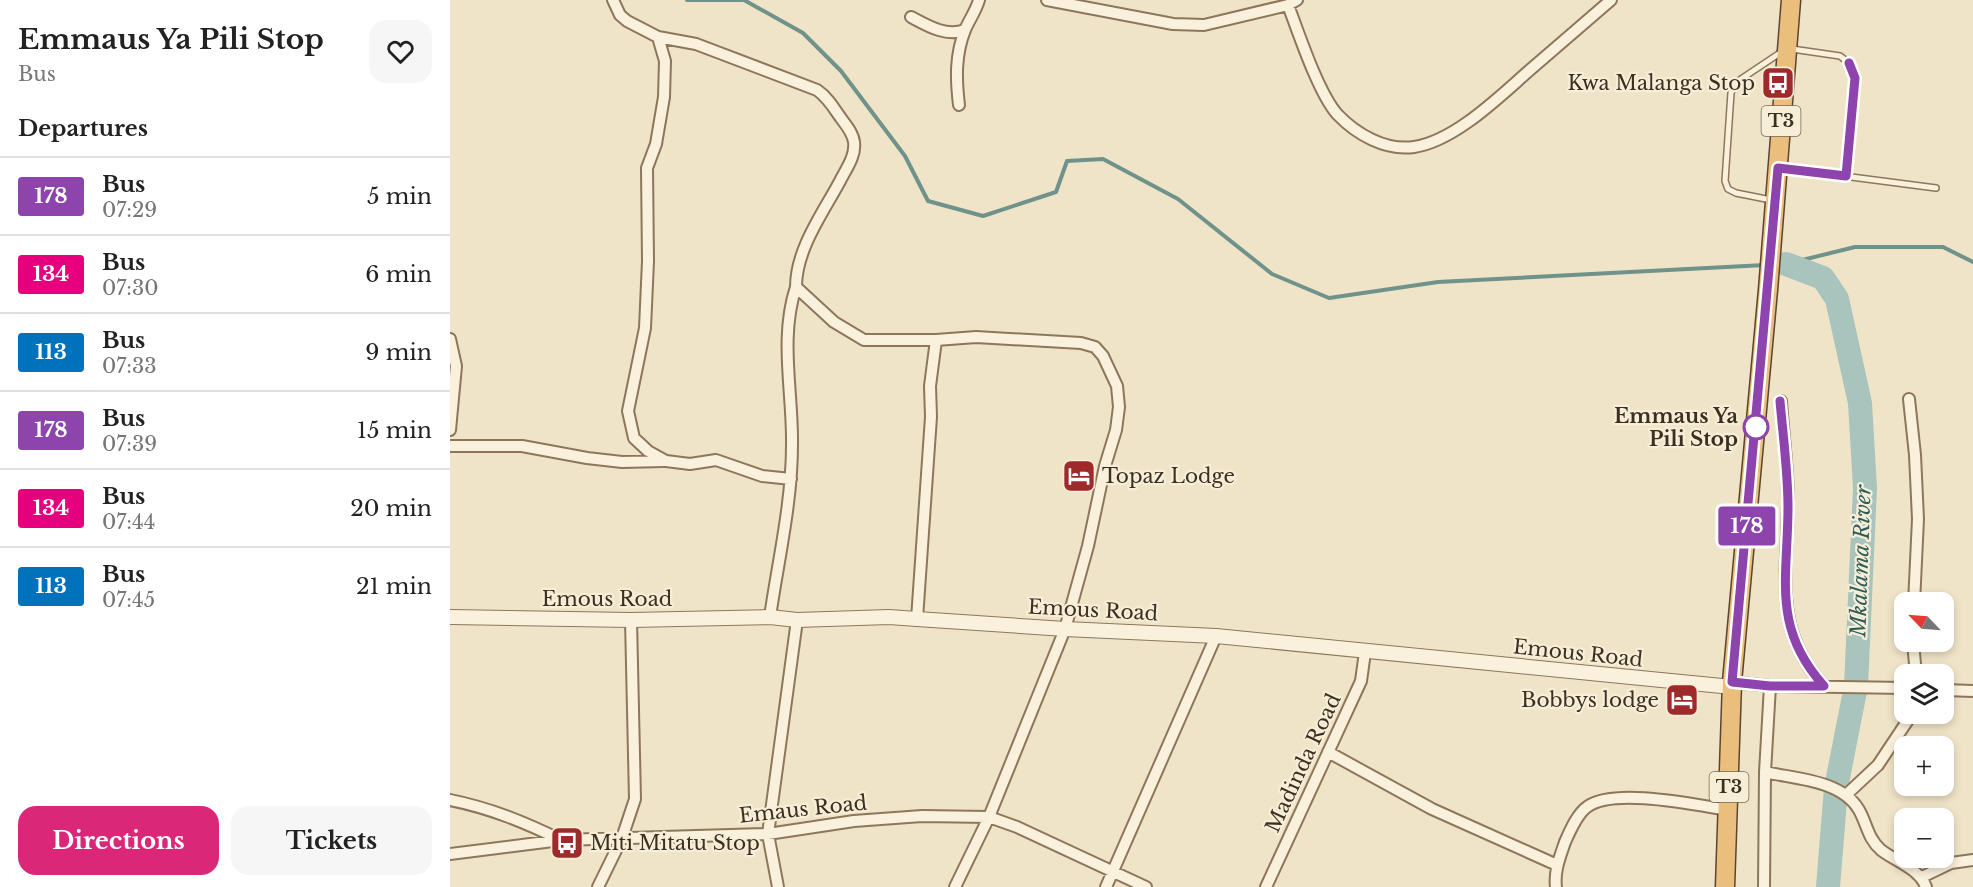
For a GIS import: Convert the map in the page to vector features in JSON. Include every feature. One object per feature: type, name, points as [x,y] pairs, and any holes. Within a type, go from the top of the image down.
[{"type":"highway","name":"T3","points":[[1725,887],[1732,685],[1768,290],[1791,0]]},
{"type":"street","points":[[613,0],[620,15],[627,21],[658,37],[696,44],[817,90],[824,95],[851,132],[854,140],[853,157],[799,261],[796,287],[790,309],[788,330],[791,479],[770,617]]},
{"type":"street","points":[[959,105],[956,71],[965,30],[977,7],[978,0]]},
{"type":"street","points":[[1047,0],[1173,24],[1204,25],[1292,3],[1324,93],[1336,113],[1376,142],[1413,147],[1442,138],[1486,109],[1611,0]]},
{"type":"street","points":[[911,17],[948,33],[965,30]]},
{"type":"street","points":[[658,37],[665,61],[664,97],[656,144],[647,168],[648,261],[645,328],[629,401],[628,418],[634,438],[648,451],[666,461]]},
{"type":"street","points":[[796,287],[834,322],[864,340],[936,340],[976,337],[1081,343],[1095,347],[1103,356],[1117,386],[1119,407],[1116,430],[1065,629],[989,817],[955,887]]},
{"type":"street","points":[[450,339],[456,366],[450,430]]},
{"type":"street","points":[[917,619],[932,417],[930,386],[936,340]]},
{"type":"street","points":[[1909,399],[1918,519],[1915,592]]},
{"type":"street","points":[[1780,401],[1788,495],[1784,576],[1786,611],[1798,651],[1824,686]]},
{"type":"street","points":[[450,446],[522,446],[622,462],[666,461],[680,464],[716,460],[762,476],[791,479]]},
{"type":"street","name":"Emous Road","points":[[450,617],[631,620],[770,617],[796,620],[889,617],[1216,636],[1365,652],[1732,685]]},
{"type":"street","points":[[598,887],[622,838],[634,799],[631,620]]},
{"type":"street","points":[[778,887],[768,834],[796,620]]},
{"type":"street","points":[[1106,887],[1216,636]]},
{"type":"street","name":"Madinda Road","points":[[1266,887],[1361,681],[1365,652]]},
{"type":"street","points":[[1732,685],[1894,688]]},
{"type":"street","points":[[1764,887],[1765,772],[1770,686]]},
{"type":"street","points":[[1954,690],[1973,691]]},
{"type":"street","points":[[1847,794],[1878,765],[1905,724]]},
{"type":"street","points":[[1328,752],[1432,809],[1557,865]]},
{"type":"street","points":[[1765,772],[1836,788],[1847,794],[1859,808],[1874,843],[1924,882],[1951,863],[1967,859],[1973,860]]},
{"type":"street","points":[[1556,887],[1557,865],[1567,837],[1584,808],[1599,801],[1641,798],[1728,810]]},
{"type":"street","points":[[450,800],[482,806],[561,840]]},
{"type":"street","name":"Emaus Road","points":[[450,854],[561,840],[768,834],[854,821],[922,816],[989,817],[1017,827],[1146,887]]},
{"type":"lane","points":[[1775,201],[1736,193],[1728,189],[1725,181],[1731,93],[1735,83],[1787,48],[1840,56],[1849,63],[1855,78],[1846,176]]},
{"type":"lane","points":[[1778,168],[1936,188]]},
{"type":"waterway","points":[[687,0],[744,0],[803,33],[841,71],[905,156],[928,201],[983,216],[1056,192],[1067,161],[1103,159],[1178,199],[1272,274],[1329,298],[1438,282],[1765,265]]},
{"type":"waterway","points":[[1775,265],[1855,247],[1943,247],[1973,262]]},
{"type":"waterway","name":"Mkalama River","points":[[1786,264],[1823,278],[1837,299],[1860,403],[1865,488],[1856,686],[1836,788],[1828,887]]},
{"type":"bus line","name":"178","points":[[1780,401],[1788,495],[1784,576],[1786,611],[1798,651],[1824,686],[1770,686],[1732,682],[1778,168],[1846,176],[1855,78],[1849,63]]},
{"type":"place","name":"Kwa Malanga Stop","points":[[1778,83]]},
{"type":"place","name":"Emmaus Ya Pili Stop","points":[[1756,427]]},
{"type":"place","name":"Topaz Lodge","points":[[1079,476]]},
{"type":"place","name":"Bobbys lodge","points":[[1682,700]]},
{"type":"place","name":"Miti Mitatu Stop","points":[[567,843]]}]
